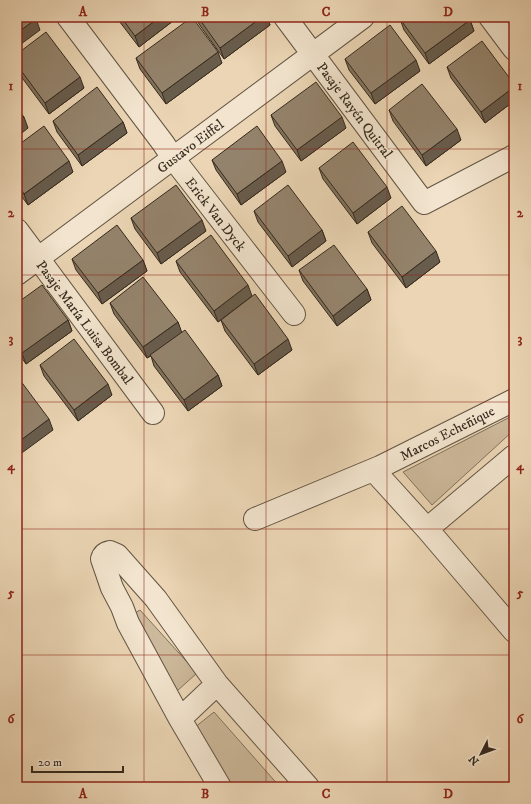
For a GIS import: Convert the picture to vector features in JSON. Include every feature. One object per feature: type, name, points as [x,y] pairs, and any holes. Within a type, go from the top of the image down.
[{"type":"street","name":"Erick Van Dyck","points":[[68,17],[173,158],[294,314]]},
{"type":"street","name":"Pasaje Rayén Quitral","points":[[285,17],[424,203],[514,156]]},
{"type":"street","name":"Gustavo Eiffel","points":[[17,274],[364,17]]},
{"type":"street","points":[[490,17],[514,49]]},
{"type":"street","name":"Pasaje María Luisa Bombal","points":[[17,230],[153,413]]},
{"type":"street","name":"Marcos Echeñique","points":[[255,519],[379,471],[514,400]]},
{"type":"street","points":[[427,529],[514,456]]},
{"type":"street","points":[[379,471],[514,631]]},
{"type":"street","points":[[220,787],[180,719],[128,623],[112,588],[102,560],[105,553],[110,552],[118,555],[156,599],[217,684],[308,787]]},
{"type":"street","points":[[180,719],[217,684]]},
{"type":"shaded area","points":[[514,415],[514,430],[432,505],[403,472]]},
{"type":"shaded area","points":[[140,610],[197,673],[177,691],[132,615]]},
{"type":"shaded area","points":[[214,712],[280,787],[230,787],[189,732]]},
{"type":"building","points":[[17,17],[34,17],[36,19],[17,33]]},
{"type":"building","points":[[121,17],[160,17],[135,36]]},
{"type":"building","points":[[192,17],[218,52],[162,93],[136,58]]},
{"type":"building","points":[[198,17],[262,17],[220,48]]},
{"type":"building","points":[[402,17],[468,17],[470,20],[425,53],[400,19]]},
{"type":"building","points":[[390,25],[416,60],[371,93],[345,59]]},
{"type":"building","points":[[46,32],[80,77],[45,103],[17,65],[17,54]]},
{"type":"building","points":[[482,41],[514,84],[514,87],[481,112],[447,67]]},
{"type":"building","points":[[316,82],[342,117],[297,150],[271,115]]},
{"type":"building","points":[[422,84],[457,129],[422,155],[389,110]]},
{"type":"building","points":[[97,87],[123,122],[78,155],[53,121]]},
{"type":"building","points":[[17,108],[24,117],[17,123]]},
{"type":"building","points":[[44,126],[69,161],[24,194],[17,184],[17,146]]},
{"type":"building","points":[[257,126],[282,161],[237,194],[212,160]]},
{"type":"building","points":[[353,142],[387,187],[353,213],[319,168]]},
{"type":"building","points":[[176,185],[202,220],[157,253],[131,218]]},
{"type":"building","points":[[288,185],[322,230],[288,256],[254,211]]},
{"type":"building","points":[[402,206],[436,251],[402,277],[368,232]]},
{"type":"building","points":[[117,225],[143,260],[98,293],[72,259]]},
{"type":"building","points":[[211,235],[248,285],[214,311],[176,261]]},
{"type":"building","points":[[334,245],[367,289],[333,316],[299,270]]},
{"type":"building","points":[[143,277],[178,322],[143,347],[110,303]]},
{"type":"building","points":[[42,285],[68,320],[22,353],[17,346],[17,303]]},
{"type":"building","points":[[255,294],[288,339],[254,364],[221,320]]},
{"type":"building","points":[[185,330],[218,375],[184,400],[150,355]]},
{"type":"building","points":[[74,339],[108,384],[74,410],[40,365]]},
{"type":"building","points":[[17,376],[49,419],[17,443]]}]
